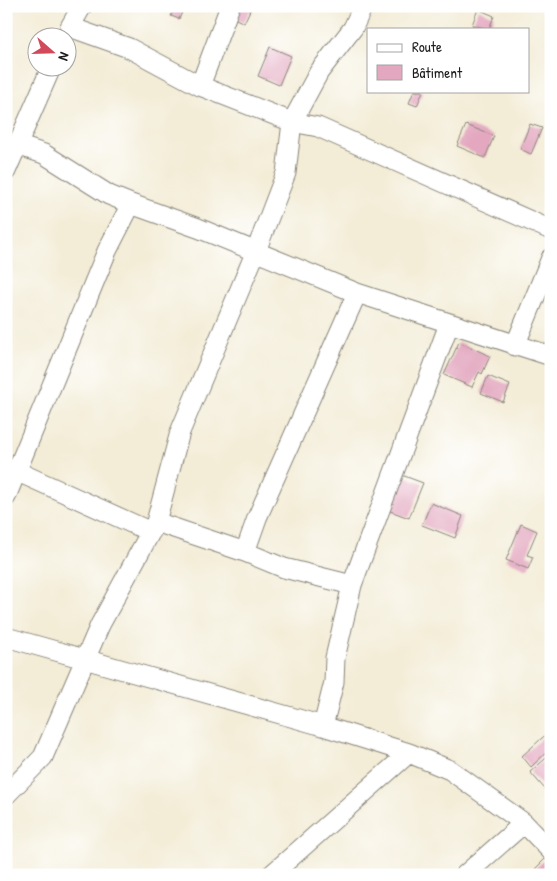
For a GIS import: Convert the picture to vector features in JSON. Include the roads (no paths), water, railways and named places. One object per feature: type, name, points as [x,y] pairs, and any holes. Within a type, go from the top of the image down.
[{"type":"street","points":[[70,28],[82,6]]},
{"type":"street","points":[[200,86],[230,6]]},
{"type":"street","points":[[6,796],[43,757],[112,600],[153,527],[180,432],[256,251],[286,173],[292,122],[319,72],[361,31],[363,6]]},
{"type":"street","points":[[78,35],[129,48],[200,86],[292,122],[318,127],[551,230]]},
{"type":"street","points":[[6,171],[47,78]]},
{"type":"street","points":[[17,145],[44,154],[108,195],[256,251],[357,292],[515,346],[551,356]]},
{"type":"street","points":[[6,497],[11,470],[107,250],[131,204]]},
{"type":"street","points":[[515,346],[551,258]]},
{"type":"street","points":[[245,552],[257,518],[357,292]]},
{"type":"street","points":[[323,726],[334,682],[335,658],[352,586],[449,324]]},
{"type":"street","points":[[11,470],[153,527],[245,552],[284,568],[352,586]]},
{"type":"street","points":[[6,637],[323,726],[409,753],[450,770],[524,823],[551,851]]},
{"type":"street","points":[[272,875],[409,753]]},
{"type":"street","points":[[465,875],[524,823]]}]
